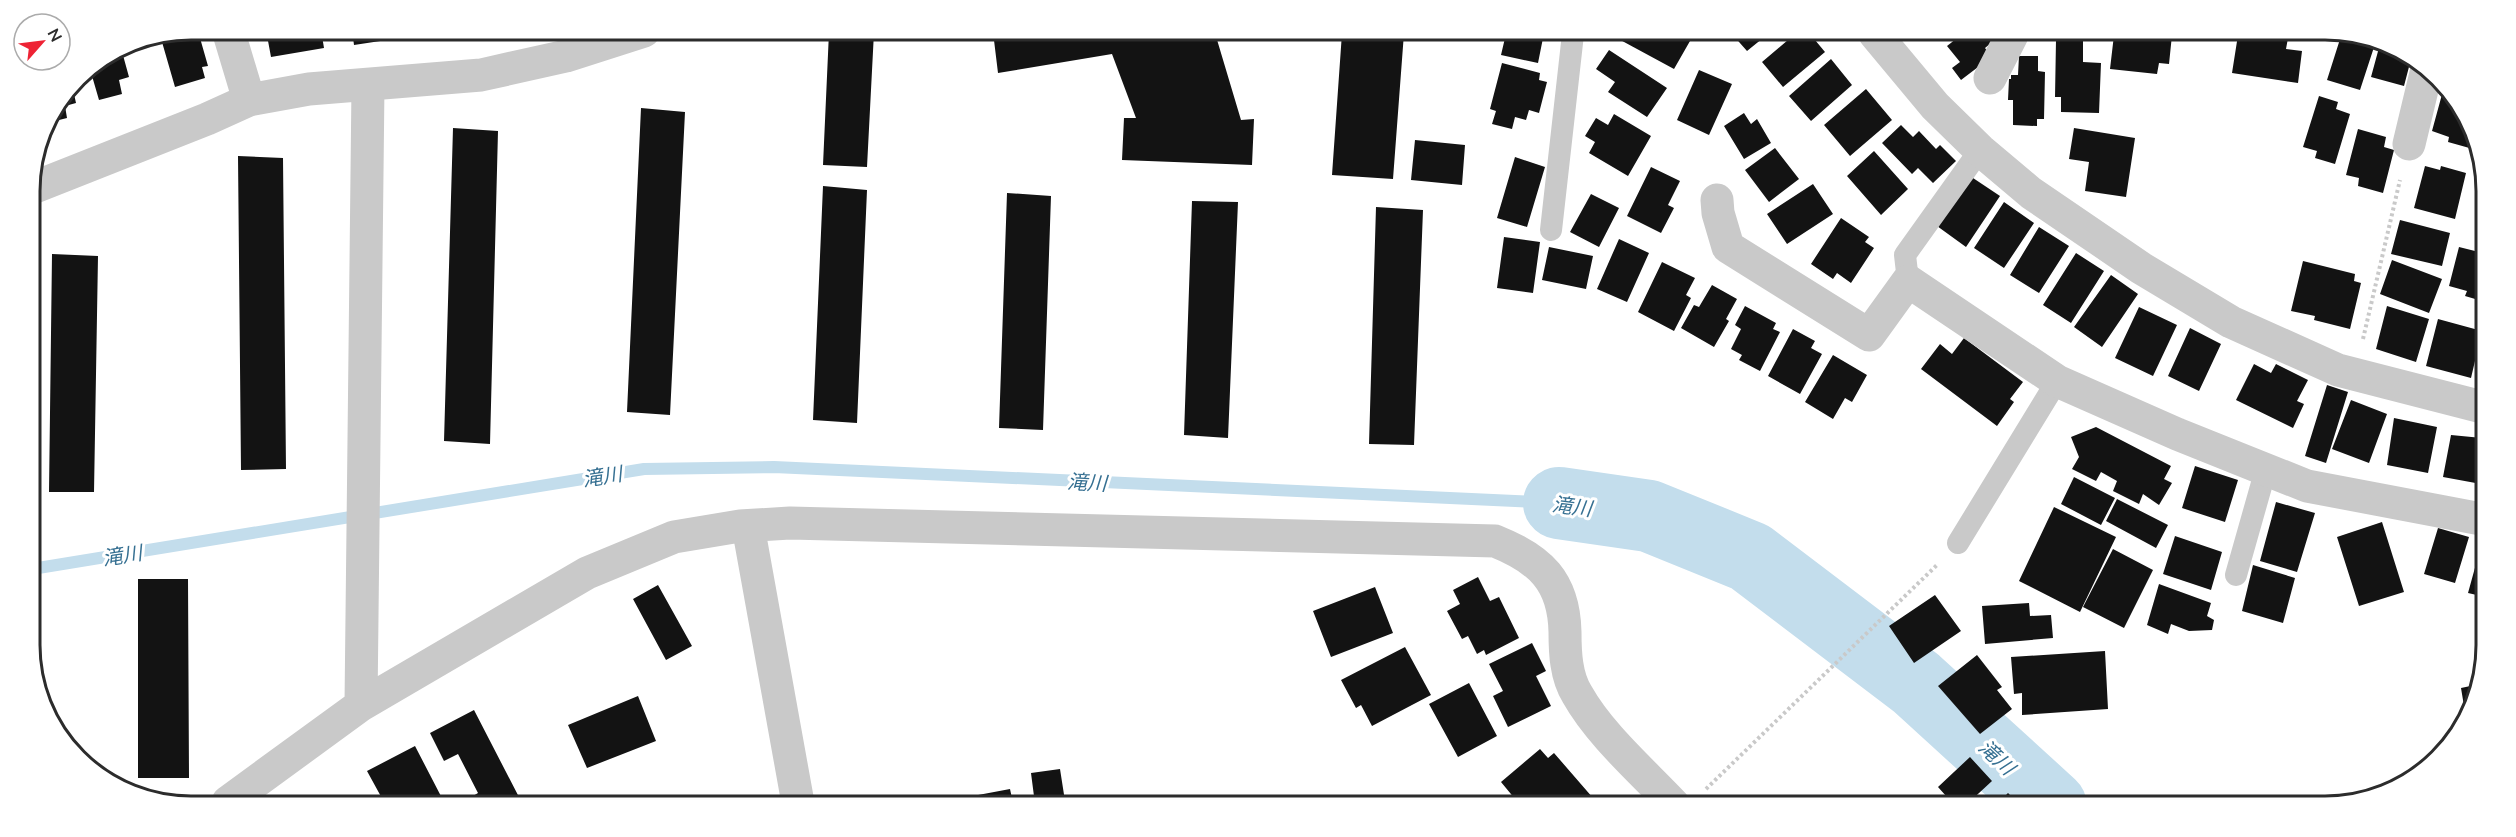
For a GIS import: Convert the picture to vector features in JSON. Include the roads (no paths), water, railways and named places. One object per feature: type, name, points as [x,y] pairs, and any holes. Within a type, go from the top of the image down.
[{"type":"street","points":[[1880,40],[1935,106],[1980,150],[2031,193],[2141,268],[2231,322],[2338,370],[2476,405]]},
{"type":"street","points":[[1990,78],[2009,40]]},
{"type":"street","points":[[231,41],[249,100]]},
{"type":"street","points":[[41,185],[249,100],[309,89],[481,75],[566,56],[613,41]]},
{"type":"street","points":[[2409,144],[2425,79]]},
{"type":"street","points":[[361,705],[368,85]]},
{"type":"street","points":[[1717,200],[1718,213],[1728,247],[1869,335],[1908,281],[2057,381],[2266,470],[2307,486],[2476,518]]},
{"type":"street","points":[[236,796],[361,705],[587,573],[674,537],[748,526],[790,524],[1496,541],[1524,553],[1554,581],[1565,619],[1565,660],[1575,693],[1596,722],[1680,796]]},
{"type":"street","points":[[748,526],[797,796]]},
{"type":"lane","points":[[1551,230],[1572,40]]},
{"type":"lane","points":[[1908,281],[1905,255],[1980,150]]},
{"type":"lane","points":[[1958,543],[2057,381]]},
{"type":"lane","points":[[2236,575],[2266,470]]},
{"type":"waterway","name":"滝川","points":[[40,568],[644,469],[774,467],[1559,503]]},
{"type":"waterway","name":"滝川","points":[[1559,503],[1649,516],[1750,557],[1916,683],[2040,796]]}]
